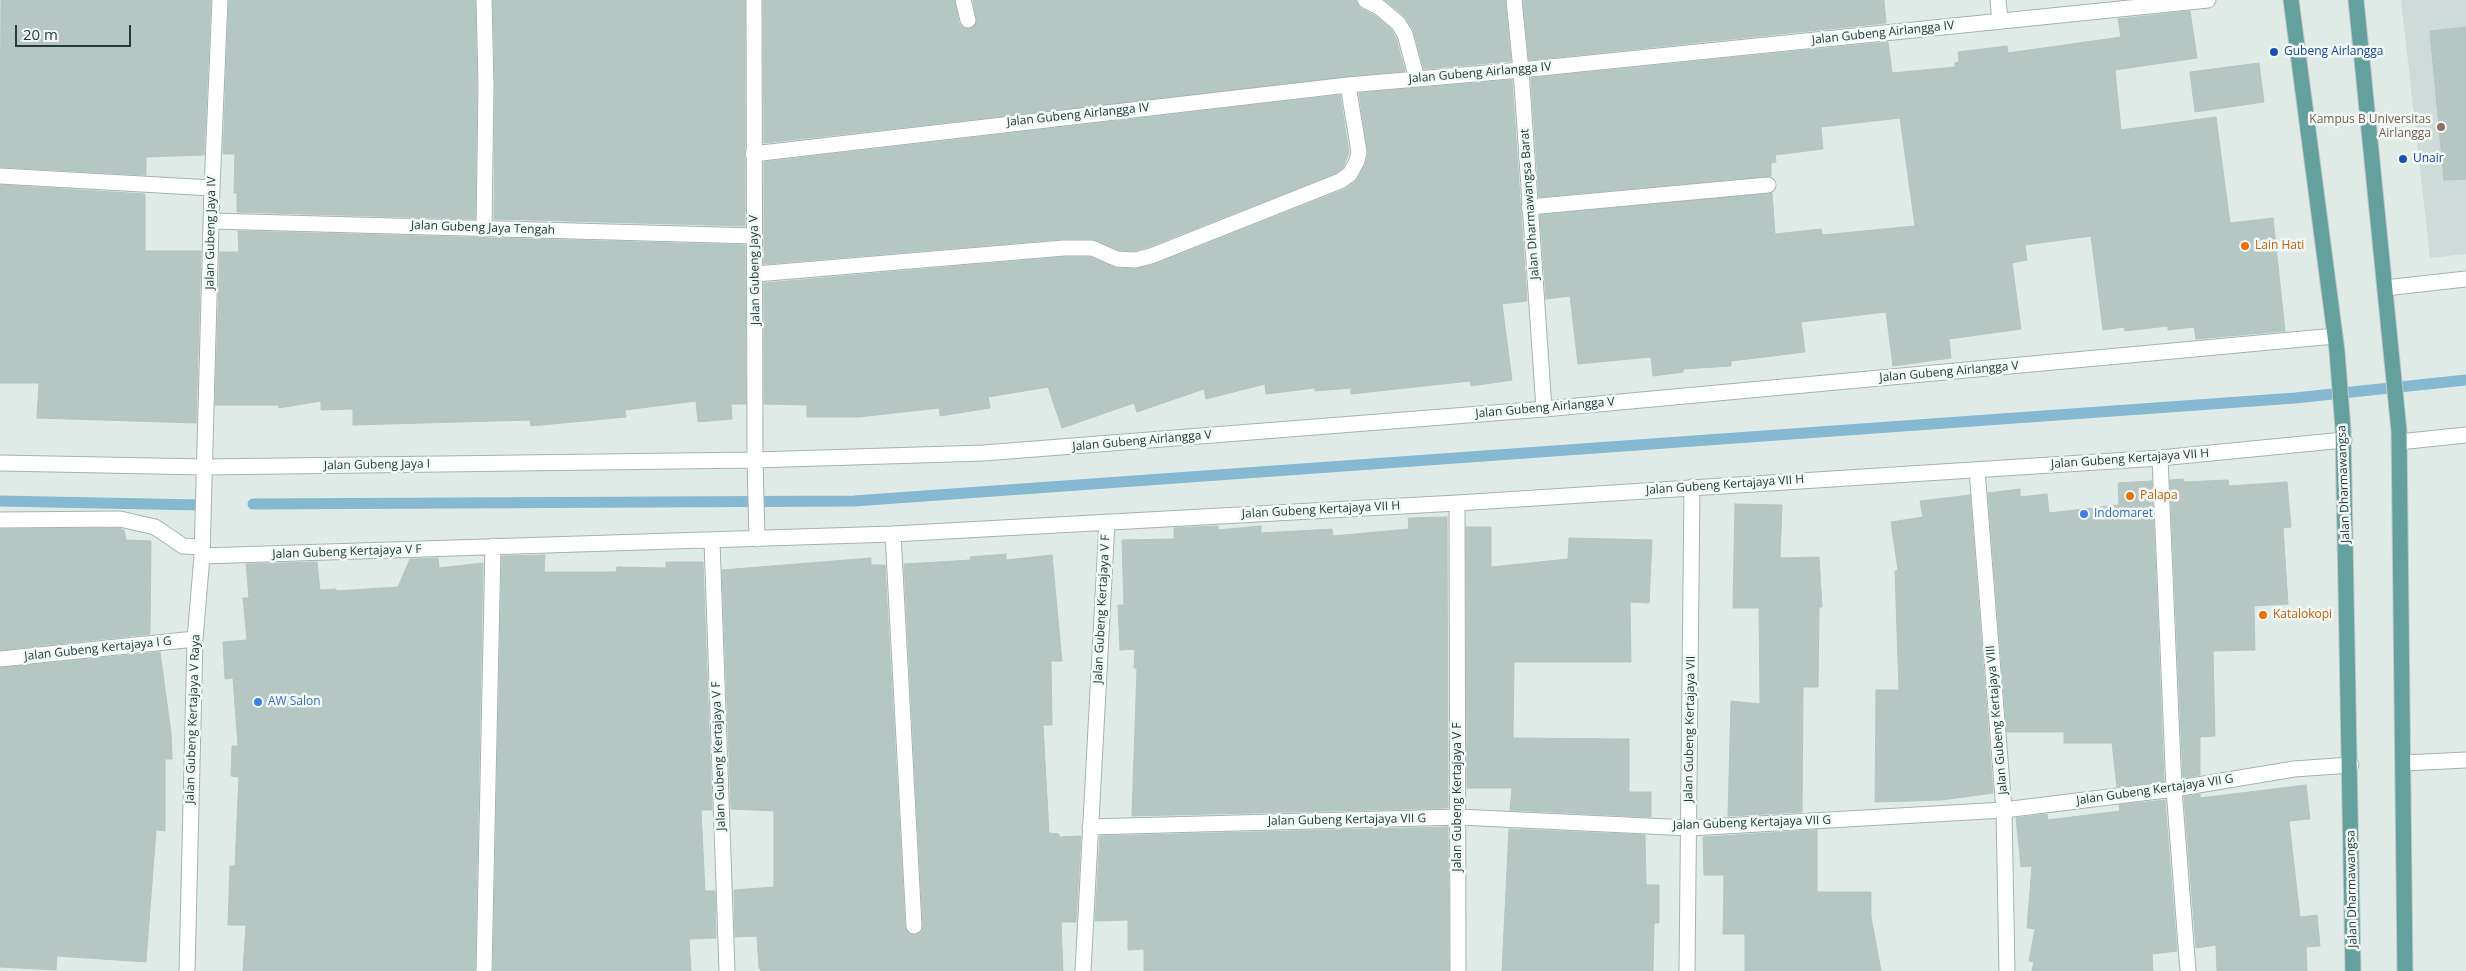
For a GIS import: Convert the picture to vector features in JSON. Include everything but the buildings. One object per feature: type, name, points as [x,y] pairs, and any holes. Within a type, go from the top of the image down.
[{"type":"main road","name":"Jalan Dharmawangsa","points":[[2291,0],[2336,344],[2343,435],[2351,765],[2353,971]]},
{"type":"main road","points":[[2356,0],[2399,437],[2405,971]]},
{"type":"street","name":"Jalan Gubeng Jaya IV","points":[[205,467],[212,188],[220,0]]},
{"type":"street","points":[[484,0],[486,85],[484,229]]},
{"type":"street","name":"Jalan Gubeng Jaya V","points":[[754,0],[755,480],[758,539]]},
{"type":"street","points":[[963,0],[968,20]]},
{"type":"street","points":[[1365,0],[1385,11],[1398,23],[1405,34],[1417,79]]},
{"type":"street","name":"Jalan Dharmawangsa Barat","points":[[1514,0],[1521,70],[1544,409]]},
{"type":"street","points":[[1998,0],[2000,21]]},
{"type":"street","name":"Jalan Gubeng Airlangga IV","points":[[753,154],[1348,85],[1521,70],[2000,21],[2141,3],[2208,0]]},
{"type":"street","points":[[756,274],[1064,248],[1092,248],[1117,259],[1135,260],[1151,256],[1340,181],[1350,174],[1359,152],[1348,85]]},
{"type":"street","points":[[0,176],[212,188]]},
{"type":"street","points":[[1529,207],[1768,185]]},
{"type":"street","name":"Jalan Gubeng Jaya Tengah","points":[[212,221],[755,236]]},
{"type":"street","points":[[2384,288],[2466,279]]},
{"type":"street","name":"Jalan Gubeng Airlangga V","points":[[755,460],[984,453],[2336,344]]},
{"type":"street","name":"Jalan Gubeng Kertajaya VII H","points":[[1107,522],[1457,503],[2160,458],[2343,435]]},
{"type":"street","points":[[2399,437],[2466,435]]},
{"type":"street","points":[[2160,458],[2174,789],[2188,971]]},
{"type":"street","name":"Jalan Gubeng Jaya I","points":[[0,462],[205,467],[755,460]]},
{"type":"street","name":"Jalan Gubeng Kertajaya V Raya","points":[[187,971],[195,639],[202,552],[205,467]]},
{"type":"street","name":"Jalan Gubeng Kertajaya VIII","points":[[1977,470],[2004,810],[2007,971]]},
{"type":"street","name":"Jalan Gubeng Kertajaya VII","points":[[1687,971],[1692,487]]},
{"type":"street","name":"Jalan Gubeng Kertajaya V F","points":[[1457,503],[1458,971]]},
{"type":"street","name":"Jalan Gubeng Kertajaya V F","points":[[0,520],[127,520],[155,527],[183,546],[202,552],[712,541],[893,534],[1107,522],[1083,971]]},
{"type":"street","points":[[893,534],[914,926]]},
{"type":"street","name":"Jalan Gubeng Kertajaya V F","points":[[712,541],[727,971]]},
{"type":"street","points":[[484,971],[493,546]]},
{"type":"street","name":"Jalan Gubeng Kertajaya I G","points":[[0,659],[195,639]]},
{"type":"street","points":[[2404,763],[2466,760]]},
{"type":"street","name":"Jalan Gubeng Kertajaya VII G","points":[[1090,827],[1459,817],[1689,828],[2004,810],[2174,789],[2294,769],[2351,765]]},
{"type":"shaded area","name":"Kampus B Universitas Airlangga","points":[[2401,0],[2466,0],[2466,254],[2430,258]]},
{"type":"waterway","points":[[253,504],[854,501],[2295,398],[2466,380]]},
{"type":"waterway","points":[[0,501],[200,505]]},
{"type":"place","name":"Gubeng Airlangga","points":[[2274,52]]},
{"type":"place","name":"Kampus B Universitas Airlangga","points":[[2441,127]]},
{"type":"place","name":"Unair","points":[[2403,159]]},
{"type":"place","name":"Lain Hati","points":[[2245,246]]},
{"type":"place","name":"Palapa","points":[[2130,496]]},
{"type":"place","name":"Indomaret","points":[[2084,514]]},
{"type":"place","name":"Katalokopi","points":[[2263,615]]},
{"type":"place","name":"AW Salon","points":[[258,702]]}]
